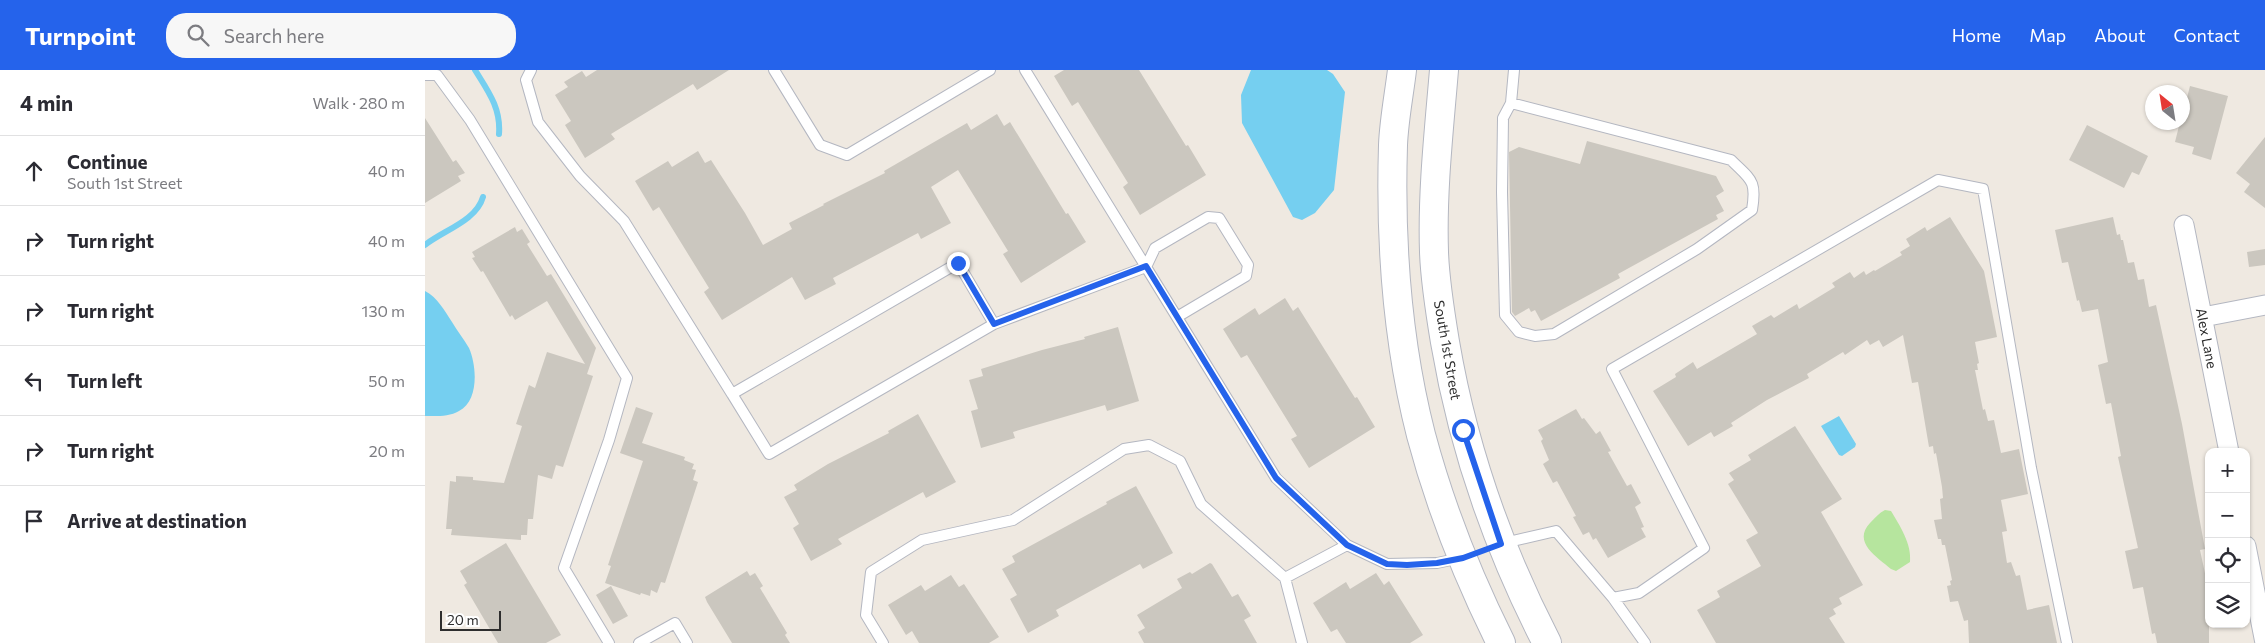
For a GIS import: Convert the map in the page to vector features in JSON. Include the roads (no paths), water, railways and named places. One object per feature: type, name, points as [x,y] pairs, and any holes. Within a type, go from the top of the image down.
[{"type":"main road","points":[[1402,70],[1393,143],[1393,225],[1405,357],[1421,434],[1463,558],[1501,643]]},
{"type":"main road","name":"South 1st Street","points":[[1444,70],[1433,214],[1440,308],[1451,377],[1463,430],[1501,544],[1547,643]]},
{"type":"main road","points":[[1463,558],[1501,544]]},
{"type":"street","name":"Alex Lane","points":[[2184,225],[2228,448]]},
{"type":"street","points":[[2203,317],[2265,306]]},
{"type":"street","points":[[2250,566],[2265,643]]},
{"type":"lane","points":[[531,70],[527,80],[538,122],[580,176],[624,221],[769,454],[994,324],[1146,266],[1155,248],[1207,217],[1219,218],[1248,265],[1246,276],[1177,317]]},
{"type":"lane","points":[[773,70],[820,145],[847,155],[990,70]]},
{"type":"lane","points":[[1025,70],[1276,478],[1347,545],[1387,564],[1437,563],[1463,558]]},
{"type":"lane","points":[[1511,103],[1731,160],[1748,176],[1755,190],[1752,210],[1697,249],[1554,334],[1535,336],[1519,332],[1505,315],[1502,192],[1503,118],[1511,103],[1514,70]]},
{"type":"lane","points":[[425,75],[437,75],[470,120],[627,378],[609,440],[564,568],[609,643]]},
{"type":"lane","points":[[1613,598],[1639,593],[1705,548],[1612,369],[1938,180],[1983,189],[2031,468],[2067,643]]},
{"type":"lane","points":[[732,394],[958,263],[994,324]]},
{"type":"lane","points":[[883,643],[866,614],[871,572],[922,540],[1013,520],[1124,449],[1149,445],[1180,461],[1201,504],[1285,578],[1302,643]]},
{"type":"lane","points":[[1501,544],[1556,531],[1613,598],[1645,643]]},
{"type":"lane","points":[[1285,578],[1347,545]]},
{"type":"lane","points":[[639,643],[675,623],[687,643]]},
{"type":"water","points":[[1251,70],[1327,70],[1333,74],[1345,92],[1334,190],[1315,213],[1302,220],[1293,217],[1242,123],[1241,95]]},
{"type":"water","points":[[425,291],[434,297],[443,309],[469,348],[474,364],[475,383],[470,399],[466,406],[459,411],[447,415],[425,416]]},
{"type":"water","points":[[1839,416],[1856,444],[1855,447],[1842,456],[1839,455],[1821,426]]},
{"type":"waterway","points":[[475,70],[496,108],[499,134]]},
{"type":"waterway","points":[[425,245],[467,219],[474,213],[483,197]]}]
